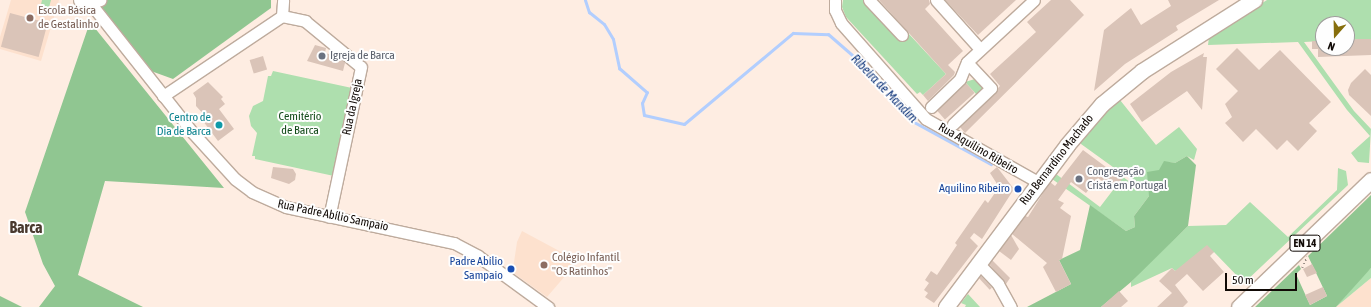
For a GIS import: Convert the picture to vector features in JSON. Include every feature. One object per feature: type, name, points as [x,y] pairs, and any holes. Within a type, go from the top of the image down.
[{"type":"main road","name":"Rua Bernardino Machado","points":[[946,307],[978,262],[1083,124],[1120,89],[1157,61],[1254,0]]},
{"type":"main road","name":"EN 14","points":[[1239,307],[1371,180]]},
{"type":"street","points":[[79,0],[95,2]]},
{"type":"street","points":[[163,96],[282,16],[283,0]]},
{"type":"street","name":"Rua Aquilino Ribeiro","points":[[835,0],[835,10],[841,23],[926,118],[1038,182]]},
{"type":"street","points":[[870,0],[902,35]]},
{"type":"street","points":[[936,0],[980,49]]},
{"type":"street","points":[[931,107],[960,79],[967,62],[1033,0]]},
{"type":"street","name":"Rua Padre Abílio Sampaio","points":[[95,2],[163,96],[235,180],[269,201],[329,217],[454,243],[478,256],[548,307]]},
{"type":"street","name":"Rua da Igreja","points":[[282,16],[305,22],[361,67],[329,217]]},
{"type":"street","points":[[953,124],[992,88],[967,62]]},
{"type":"street","points":[[960,79],[979,74]]},
{"type":"street","points":[[978,262],[998,284],[1011,307]]},
{"type":"shaded area","name":"Escola Básica de Gestalinho","points":[[11,0],[59,0],[41,61],[0,49],[0,37]]},
{"type":"shaded area","name":"Colégio Infantil \"Os Ratinhos\"","points":[[522,231],[578,261],[547,297],[515,274],[513,269],[517,242]]},
{"type":"shaded area","points":[[1371,278],[1371,307],[1336,307]]},
{"type":"green space","points":[[42,0],[51,0],[47,15],[39,13]]},
{"type":"green space","points":[[106,0],[271,0],[271,8],[173,79],[151,71],[101,7]]},
{"type":"green space","points":[[843,0],[863,0],[900,40],[908,33],[946,74],[923,95],[920,92],[917,94],[846,17],[842,7]]},
{"type":"green space","points":[[1267,0],[1371,0],[1371,39],[1355,40],[1355,16],[1315,16],[1315,41],[1304,42],[1354,111],[1371,129],[1369,163],[1358,162],[1351,153],[1370,136],[1347,110],[1298,42],[1208,45],[1209,37]]},
{"type":"green space","points":[[90,22],[224,188],[105,181],[78,275],[143,307],[39,307],[55,286],[43,264],[25,212]]},
{"type":"green space","name":"Cemitério de Barca","points":[[273,71],[352,88],[334,176],[255,159],[255,156],[252,156],[257,133],[251,126],[249,116],[253,106],[263,101],[268,76],[271,76]]},
{"type":"green space","points":[[975,79],[983,88],[977,95],[965,82]]},
{"type":"green space","points":[[1120,100],[1156,145],[1179,127],[1197,149],[1194,160],[1187,156],[1175,163],[1164,162],[1149,196],[1134,216],[1135,227],[1126,231],[1052,179],[1056,174],[1100,207],[1123,177],[1130,182],[1129,170],[1124,175],[1081,144],[1081,138],[1097,120]]},
{"type":"green space","points":[[1187,156],[1196,165],[1188,226],[1131,282],[1101,307],[1027,307],[1071,284],[1059,260],[1080,250],[1090,205],[1126,231],[1135,227],[1134,216],[1149,196],[1147,172],[1159,170],[1164,161],[1175,163]]},
{"type":"green space","points":[[1338,168],[1346,171],[1348,185],[1244,283],[1214,252],[1175,271],[1172,268],[1131,287],[1131,282],[1143,269],[1188,226],[1226,225],[1250,202],[1288,237],[1337,190]]},
{"type":"green space","points":[[1371,195],[1371,268],[1336,307],[1255,307],[1299,265],[1301,269],[1296,274],[1310,305],[1327,296],[1308,256]]},
{"type":"green space","points":[[1371,268],[1371,278],[1336,307],[1363,275]]},
{"type":"green space","points":[[968,294],[980,307],[965,307],[966,305],[961,303]]},
{"type":"green space","points":[[0,296],[22,307],[0,307]]},
{"type":"building","points":[[879,0],[929,0],[930,4],[925,9],[963,51],[948,65],[955,72],[954,75],[928,101],[923,95],[946,74]]},
{"type":"building","points":[[945,0],[1016,0],[978,35]]},
{"type":"building","points":[[1051,0],[1070,0],[1084,15],[965,133],[960,127],[1000,86],[990,74],[1036,32],[1027,22]]},
{"type":"building","points":[[1168,0],[1219,0],[1176,26],[1178,30],[1125,64],[1094,91],[1104,30],[1131,8],[1141,25],[1171,6]]},
{"type":"building","points":[[10,13],[48,23],[39,57],[1,47]]},
{"type":"building","points":[[1355,39],[1371,39],[1371,55],[1355,56]]},
{"type":"building","points":[[1312,41],[1315,41],[1315,49],[1312,49]]},
{"type":"building","name":"Igreja de Barca","points":[[315,45],[326,48],[325,53],[337,56],[345,63],[343,71],[307,61]]},
{"type":"building","points":[[1237,48],[1259,70],[1280,50],[1331,102],[1309,123],[1317,131],[1298,151],[1287,140],[1277,150],[1256,129],[1243,142],[1225,123],[1232,117],[1225,104],[1238,91],[1216,69]]},
{"type":"building","points":[[1204,53],[1203,57],[1207,57],[1202,110],[1187,91],[1142,122],[1130,104],[1171,72]]},
{"type":"building","points":[[263,56],[267,69],[254,73],[250,60]]},
{"type":"building","points":[[1318,56],[1344,56],[1318,57]]},
{"type":"building","points":[[1365,69],[1371,75],[1371,116],[1349,95],[1348,90],[1351,83]]},
{"type":"building","points":[[208,82],[223,97],[221,99],[225,104],[219,109],[234,129],[218,141],[203,121],[207,118],[196,106],[196,98],[193,93]]},
{"type":"building","points":[[966,83],[975,93],[945,119],[936,110]]},
{"type":"building","points":[[1083,150],[1114,173],[1117,169],[1125,175],[1114,189],[1098,178],[1086,193],[1071,182],[1058,200],[1064,203],[1060,208],[1071,216],[1062,259],[1059,260],[1071,284],[1056,292],[1043,267],[1047,263],[1012,234],[1025,216],[1028,217],[1050,182],[1055,186]]},
{"type":"building","points":[[273,167],[293,169],[296,174],[295,180],[289,184],[271,178]]},
{"type":"building","points":[[997,167],[1014,189],[982,239],[974,233],[970,238],[978,246],[934,303],[925,297],[928,293],[924,290],[929,283],[925,280],[931,271],[937,275],[957,245],[955,243],[985,200],[988,203],[999,187],[990,173]]},
{"type":"building","points":[[1011,235],[1019,249],[1011,260],[999,251]]},
{"type":"building","points":[[1207,245],[1214,252],[1210,256],[1224,272],[1203,291],[1187,274],[1175,285],[1188,302],[1183,307],[1157,307],[1172,293],[1159,281],[1172,268],[1175,271]]},
{"type":"building","points":[[992,260],[1010,278],[1006,284],[989,264]]},
{"type":"building","points":[[1312,264],[1317,273],[1307,277],[1303,269]]},
{"type":"building","points":[[981,276],[992,288],[990,290],[979,278]]},
{"type":"building","points":[[1323,287],[1327,296],[1310,305],[1305,295]]},
{"type":"building","points":[[1119,291],[1128,301],[1121,307],[1101,307]]},
{"type":"waterway","name":"Ribeira de Mandim","points":[[585,0],[589,12],[604,24],[613,39],[619,68],[647,92],[642,103],[644,115],[684,124],[793,33],[828,34],[867,68],[912,121],[991,164]]},
{"type":"place","name":"Escola Básica de Gestalinho","points":[[30,18]]},
{"type":"place","name":"Igreja de Barca","points":[[322,56]]},
{"type":"place","name":"Centro de Dia de Barca","points":[[219,125]]},
{"type":"place","name":"Congregação Cristã em Portugal","points":[[1079,179]]},
{"type":"place","name":"Aquilino Ribeiro","points":[[1018,189]]},
{"type":"place","name":"Colégio Infantil \"Os Ratinhos\"","points":[[544,265]]},
{"type":"place","name":"Padre Abílio Sampaio","points":[[511,269]]},
{"type":"district","name":"Barca","points":[[26,227]]}]
